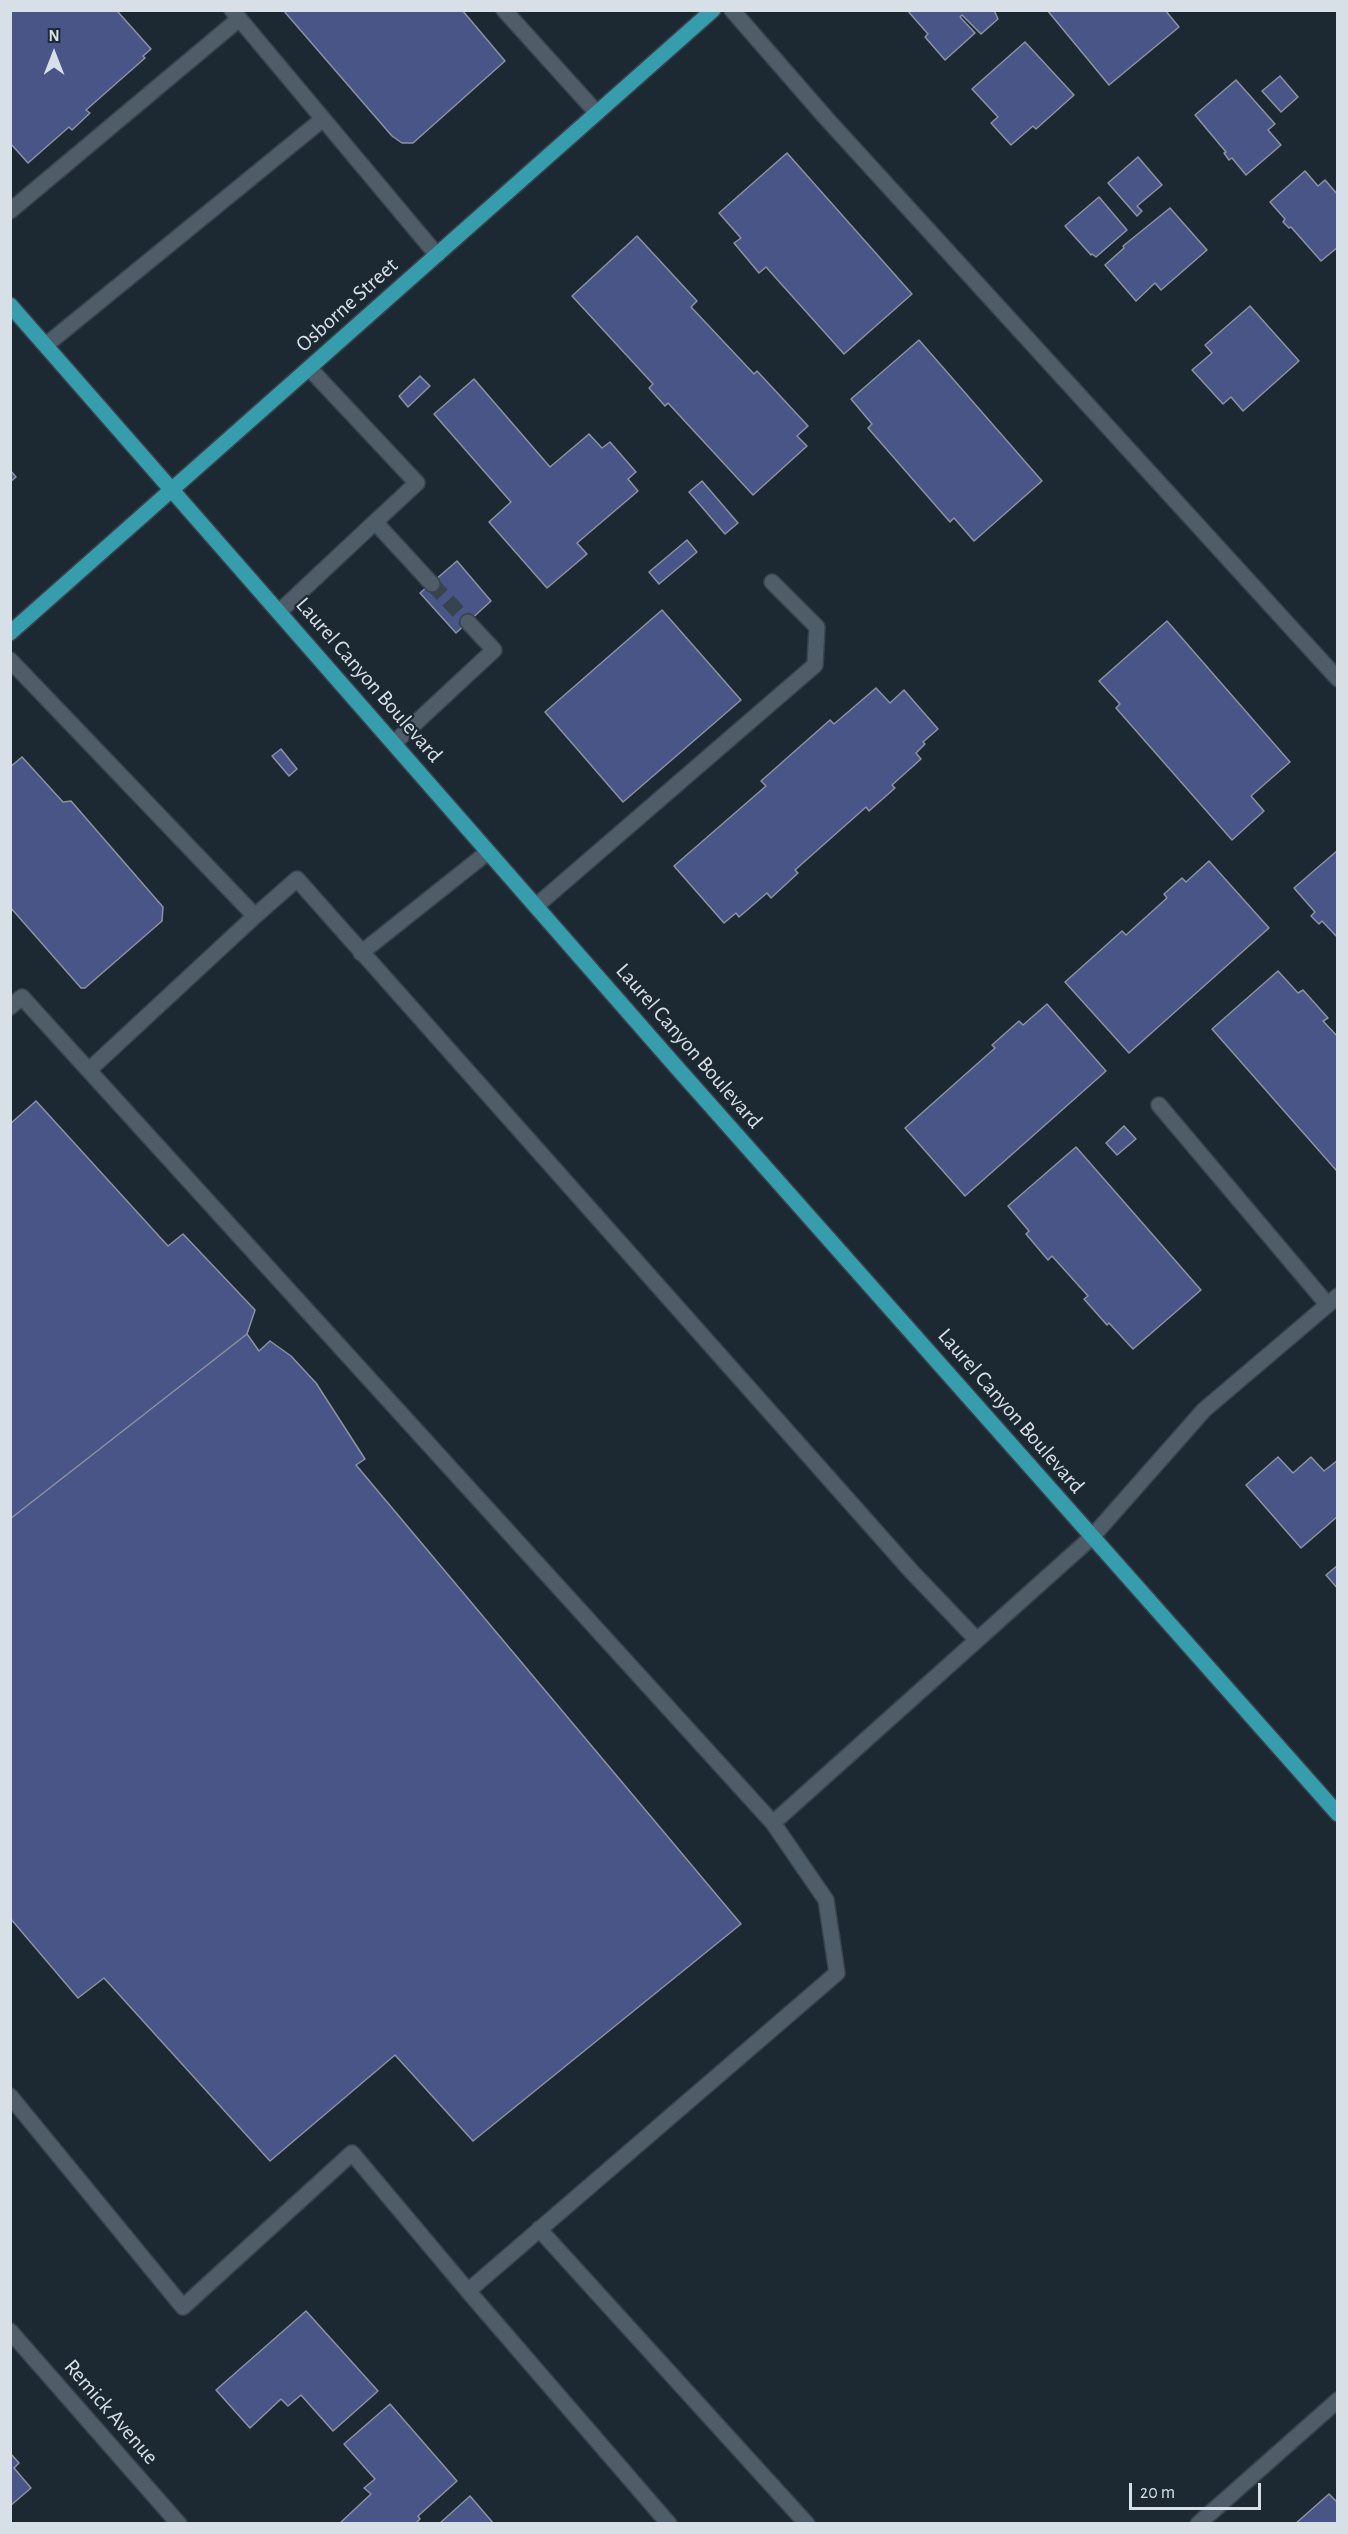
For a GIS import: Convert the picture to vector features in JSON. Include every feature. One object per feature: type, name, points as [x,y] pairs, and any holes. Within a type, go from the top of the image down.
[{"type":"main road","name":"Osborne Street","points":[[10,633],[713,10]]},
{"type":"main road","name":"Laurel Canyon Boulevard","points":[[10,305],[488,852],[1338,1814]]},
{"type":"street","points":[[504,10],[597,113]]},
{"type":"street","points":[[732,10],[842,136],[1338,679]]},
{"type":"street","points":[[10,211],[235,15],[437,255]]},
{"type":"street","points":[[46,345],[323,119]]},
{"type":"street","points":[[279,612],[417,483],[310,369]]},
{"type":"street","points":[[375,522],[432,584]]},
{"type":"street","points":[[536,906],[815,665],[817,627],[772,582]]},
{"type":"street","points":[[394,742],[494,650],[468,622]]},
{"type":"street","points":[[10,660],[255,916]]},
{"type":"street","points":[[362,953],[488,852]]},
{"type":"street","points":[[89,1070],[297,879],[831,1477],[912,1572],[977,1640]]},
{"type":"street","points":[[10,1007],[22,997],[89,1070],[773,1823],[826,1900],[837,1972],[468,2291]]},
{"type":"street","points":[[773,1823],[1092,1537],[1204,1410],[1332,1300],[1159,1106]]},
{"type":"street","points":[[10,2096],[183,2307],[352,2153],[669,2523]]},
{"type":"street","points":[[539,2229],[807,2523]]},
{"type":"street","name":"Remick Avenue","points":[[10,2331],[178,2523]]},
{"type":"street","points":[[1198,2523],[1338,2400]]},
{"type":"building","points":[[10,10],[120,10],[118,12],[151,49],[143,56],[145,58],[86,110],[90,113],[72,130],[69,127],[28,163],[10,143]]},
{"type":"building","points":[[283,10],[462,10],[505,61],[413,143],[402,143],[392,136]]},
{"type":"building","points":[[907,10],[994,10],[998,19],[981,34],[962,15],[960,17],[975,33],[945,60],[925,37],[928,34]]},
{"type":"building","points":[[1047,10],[1165,10],[1179,27],[1109,85]]},
{"type":"building","points":[[1025,42],[1074,95],[1036,129],[1033,126],[1011,145],[991,123],[998,117],[972,89]]},
{"type":"building","points":[[1280,76],[1298,97],[1281,112],[1262,91]]},
{"type":"building","points":[[1236,80],[1275,124],[1268,130],[1281,145],[1246,175],[1232,158],[1229,160],[1224,153],[1226,152],[1195,115]]},
{"type":"building","points":[[787,153],[912,294],[844,354],[766,267],[759,273],[734,243],[741,238],[719,213]]},
{"type":"building","points":[[1138,157],[1162,185],[1137,206],[1142,211],[1137,216],[1108,183]]},
{"type":"building","points":[[1305,171],[1318,186],[1325,180],[1338,195],[1338,247],[1321,261],[1291,227],[1289,228],[1283,222],[1285,219],[1270,202]]},
{"type":"building","points":[[1099,197],[1127,230],[1096,257],[1091,255],[1065,226]]},
{"type":"building","points":[[1170,208],[1207,250],[1161,290],[1155,283],[1136,301],[1105,265],[1124,248],[1123,246]]},
{"type":"building","points":[[637,236],[697,301],[691,307],[754,374],[757,371],[808,426],[797,436],[807,446],[753,495],[668,403],[665,406],[649,388],[653,384],[572,296]]},
{"type":"building","points":[[1250,306],[1299,361],[1243,411],[1231,397],[1223,404],[1192,370],[1212,353],[1205,345]]},
{"type":"building","points":[[919,340],[1042,481],[974,541],[954,518],[950,522],[868,428],[872,424],[851,399]]},
{"type":"building","points":[[420,376],[430,386],[408,407],[399,396]]},
{"type":"building","points":[[474,379],[550,467],[589,434],[602,448],[610,442],[636,472],[628,479],[638,491],[577,543],[587,554],[547,588],[489,522],[511,502],[434,414]]},
{"type":"building","points":[[10,470],[16,477],[10,482]]},
{"type":"building","points":[[702,481],[738,523],[725,534],[689,492]]},
{"type":"building","points":[[687,540],[697,552],[659,584],[649,572]]},
{"type":"building","points":[[457,561],[491,601],[456,633],[420,593]]},
{"type":"building","points":[[662,610],[741,700],[623,802],[545,712]]},
{"type":"building","points":[[1167,621],[1290,762],[1251,796],[1264,811],[1232,840],[1116,708],[1120,704],[1099,681]]},
{"type":"building","points":[[876,688],[890,703],[904,690],[938,729],[923,742],[925,744],[916,753],[921,759],[892,785],[895,788],[869,811],[866,807],[795,870],[798,873],[771,898],[767,893],[739,917],[736,913],[724,923],[674,866],[766,786],[761,781],[830,720],[834,724]]},
{"type":"building","points":[[281,749],[297,769],[289,776],[272,756]]},
{"type":"building","points":[[22,757],[63,802],[71,801],[163,907],[162,921],[85,988],[81,988],[10,907],[10,767]]},
{"type":"building","points":[[1338,850],[1338,938],[1322,921],[1319,924],[1311,916],[1315,912],[1294,888]]},
{"type":"building","points":[[1209,861],[1269,928],[1129,1053],[1065,982],[1122,931],[1126,935],[1167,898],[1164,894],[1182,878],[1186,882]]},
{"type":"building","points":[[1278,971],[1298,993],[1303,990],[1328,1018],[1323,1021],[1338,1037],[1338,1168],[1336,1170],[1212,1029]]},
{"type":"building","points":[[1047,1004],[1106,1071],[965,1196],[905,1128],[995,1048],[992,1045],[1019,1021],[1023,1025]]},
{"type":"building","points":[[36,1101],[168,1246],[183,1234],[255,1310],[247,1334],[10,1519],[10,1124]]},
{"type":"building","points":[[1124,1126],[1136,1139],[1117,1155],[1106,1143]]},
{"type":"building","points":[[1076,1147],[1201,1290],[1133,1349],[1084,1299],[1088,1296],[1052,1256],[1048,1260],[1026,1234],[1029,1231],[1008,1206]]},
{"type":"building","points":[[247,1334],[259,1351],[270,1341],[291,1356],[316,1383],[365,1459],[356,1465],[741,1924],[473,2141],[395,2055],[270,2161],[104,1978],[78,1998],[10,1918],[10,1519]]},
{"type":"building","points":[[1278,1457],[1293,1473],[1311,1457],[1324,1471],[1338,1460],[1338,1516],[1301,1548],[1246,1485]]},
{"type":"building","points":[[1338,1565],[1338,1589],[1326,1575]]},
{"type":"building","points":[[306,2311],[378,2391],[333,2431],[301,2395],[288,2406],[281,2399],[250,2428],[216,2390]]},
{"type":"building","points":[[390,2404],[457,2481],[418,2516],[420,2519],[415,2524],[339,2524],[371,2494],[364,2488],[375,2479],[344,2444]]},
{"type":"building","points":[[10,2453],[19,2463],[14,2468],[31,2488],[10,2506]]},
{"type":"building","points":[[1329,2494],[1338,2503],[1338,2524],[1295,2524]]},
{"type":"building","points":[[470,2496],[494,2524],[439,2524]]},
{"type":"tunnel","points":[[432,584],[468,622]]}]
